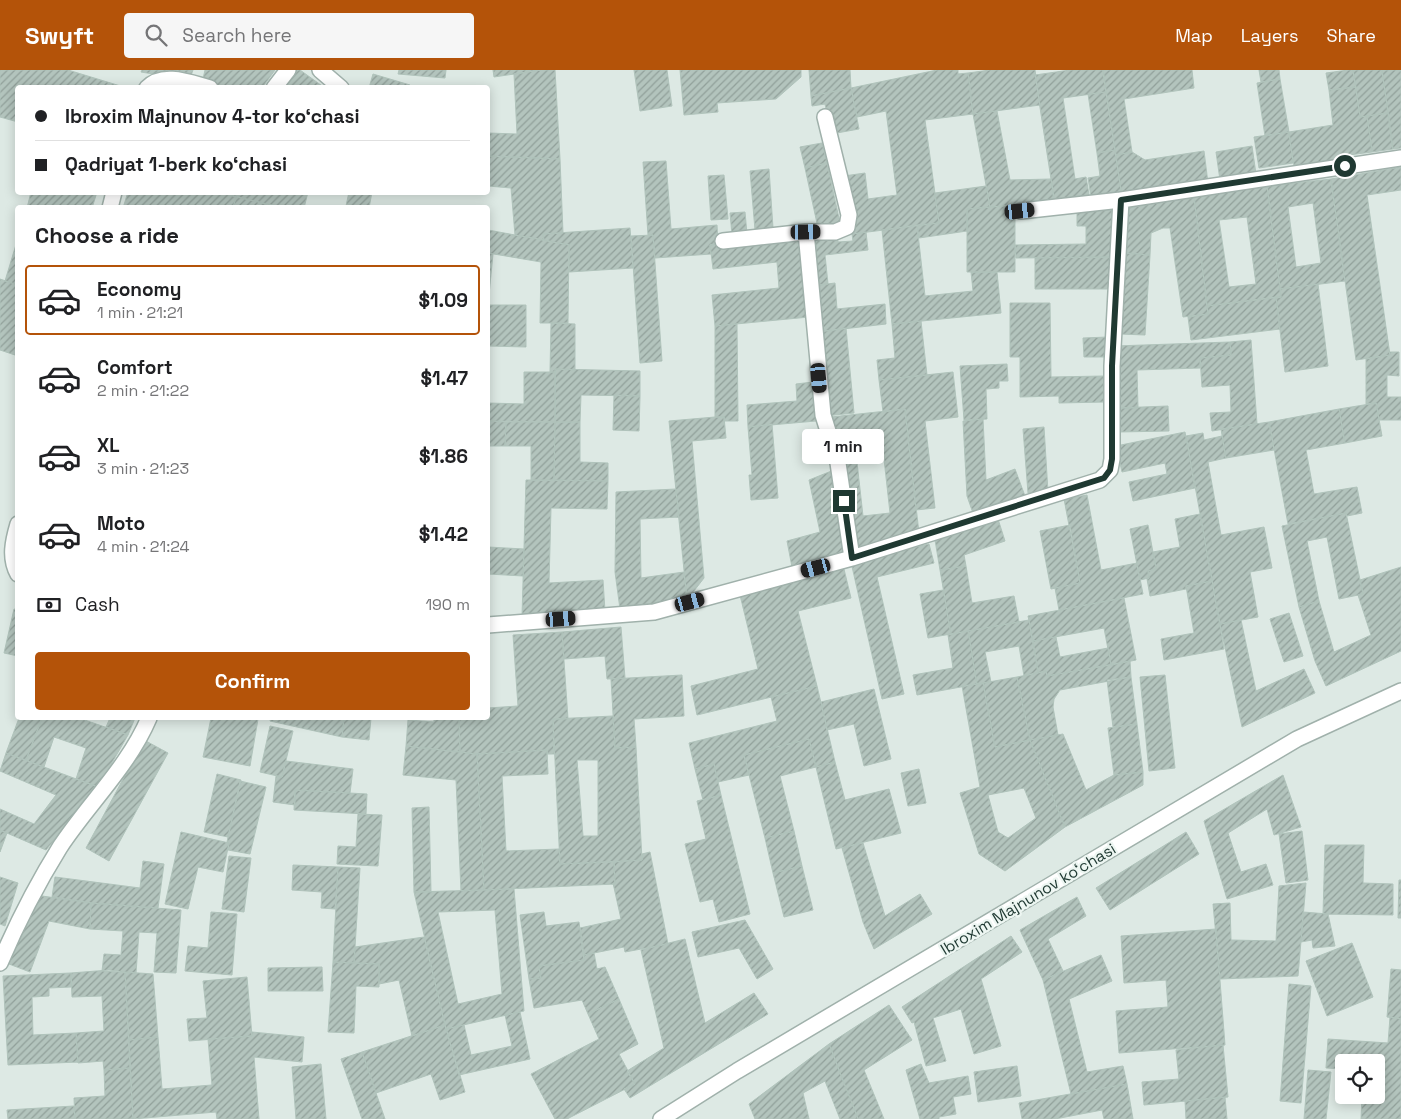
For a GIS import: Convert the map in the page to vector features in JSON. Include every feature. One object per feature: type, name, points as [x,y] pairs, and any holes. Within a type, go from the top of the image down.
[{"type":"street","points":[[276,85],[288,70]]},
{"type":"street","points":[[320,70],[338,85]]},
{"type":"street","points":[[150,85],[152,82],[168,78],[197,85]]},
{"type":"street","points":[[723,241],[843,230],[849,221],[826,117]]},
{"type":"street","points":[[1020,211],[1121,200],[1401,158]]},
{"type":"street","points":[[490,625],[654,612],[852,558],[1100,480],[1110,470],[1112,459],[1112,366],[1121,200]]},
{"type":"street","points":[[806,232],[823,415],[838,463],[852,558]]},
{"type":"street","points":[[15,529],[6,545],[15,569]]},
{"type":"street","name":"Ibroxim Majnunov koʻchasi","points":[[661,1119],[737,1071],[1297,739],[1401,691]]},
{"type":"street","points":[[0,963],[19,917],[61,846],[117,774],[148,720]]},
{"type":"building","points":[[0,70],[68,70],[117,85],[15,85],[15,121],[0,117]]},
{"type":"building","points":[[142,70],[168,70],[165,76],[141,72]]},
{"type":"building","points":[[168,70],[193,70],[190,78]]},
{"type":"building","points":[[205,70],[275,70],[264,85],[210,85],[202,83]]},
{"type":"building","points":[[296,70],[300,70],[321,85],[286,85]]},
{"type":"building","points":[[399,70],[446,70],[445,78],[398,74]]},
{"type":"building","points":[[493,70],[541,70],[494,77]]},
{"type":"building","points":[[555,70],[560,159],[490,156],[490,133],[517,134],[514,74]]},
{"type":"building","points":[[634,70],[667,70],[672,106],[640,111]]},
{"type":"building","points":[[680,70],[801,70],[801,77],[776,99],[717,103],[718,112],[684,115]]},
{"type":"building","points":[[809,70],[850,70],[851,88],[811,96]]},
{"type":"building","points":[[937,70],[958,70],[958,74],[968,73],[973,114],[925,120],[939,223],[852,234],[844,176],[865,173],[868,199],[897,195],[886,111],[857,117],[851,88]]},
{"type":"building","points":[[990,70],[1035,70],[1040,105],[973,114],[968,73]]},
{"type":"building","points":[[1070,70],[1103,70],[1106,92],[1063,98],[1075,179],[1086,177],[1090,200],[1055,205],[1035,75]]},
{"type":"building","points":[[1103,70],[1192,70],[1194,88],[1124,99],[1132,152],[1116,155]]},
{"type":"building","points":[[1259,70],[1279,70],[1280,79],[1261,82]]},
{"type":"building","points":[[1353,70],[1356,87],[1329,90],[1326,73]]},
{"type":"building","points":[[1353,70],[1382,70],[1388,113],[1360,117]]},
{"type":"building","points":[[1382,70],[1401,70],[1401,148],[1393,149]]},
{"type":"building","points":[[373,74],[410,85],[370,85]]},
{"type":"building","points":[[1280,79],[1289,132],[1265,136],[1257,83]]},
{"type":"building","points":[[1356,87],[1360,117],[1367,116],[1372,152],[1341,156],[1342,159],[1294,166],[1289,132],[1333,125],[1329,90]]},
{"type":"building","points":[[851,88],[859,129],[831,134],[825,104],[812,106],[811,96]]},
{"type":"building","points":[[1106,92],[1115,150],[1097,153],[1088,94]]},
{"type":"building","points":[[997,111],[1010,180],[1051,179],[1054,202],[990,207],[973,114]]},
{"type":"building","points":[[1388,113],[1393,149],[1372,152],[1367,116]]},
{"type":"building","points":[[1289,132],[1293,163],[1259,168],[1254,137]]},
{"type":"building","points":[[822,143],[827,163],[805,168],[800,147]]},
{"type":"building","points":[[1252,146],[1256,174],[1220,180],[1216,152]]},
{"type":"building","points":[[1115,150],[1122,198],[1092,203],[1088,178],[1100,176],[1097,153]]},
{"type":"building","points":[[1204,151],[1208,183],[1122,196],[1116,155],[1132,152],[1145,160]]},
{"type":"building","points":[[490,156],[560,159],[563,233],[543,234],[544,240],[515,235],[511,188],[490,186]]},
{"type":"building","points":[[666,161],[671,229],[717,225],[718,244],[710,245],[711,254],[655,258],[653,235],[648,235],[643,162]]},
{"type":"building","points":[[827,163],[840,223],[818,228],[805,168]]},
{"type":"building","points":[[1401,167],[1401,190],[1367,195],[1390,355],[1356,360],[1331,179]]},
{"type":"building","points":[[769,169],[773,228],[755,230],[750,171]]},
{"type":"building","points":[[724,175],[728,219],[711,220],[708,176]]},
{"type":"building","points":[[1331,179],[1345,281],[1280,289],[1267,186]],"holes":[[[1313,203],[1321,263],[1296,267],[1288,207]]]},
{"type":"building","points":[[986,186],[990,207],[967,209],[967,231],[919,238],[917,225],[939,223],[935,193]]},
{"type":"building","points":[[1267,186],[1281,297],[1207,306],[1194,196]],"holes":[[[1247,217],[1256,284],[1229,287],[1219,220]]]},
{"type":"building","points":[[30,195],[96,195],[93,205],[28,205]]},
{"type":"building","points":[[127,195],[229,195],[236,197],[234,205],[124,205]]},
{"type":"building","points":[[230,195],[307,195],[305,205],[272,205]]},
{"type":"building","points":[[348,195],[371,195],[370,205],[346,205]]},
{"type":"building","points":[[1194,196],[1208,314],[1183,317],[1170,228],[1163,228],[1151,233],[1150,255],[1126,253],[1129,208]]},
{"type":"building","points":[[236,197],[271,205],[234,205]]},
{"type":"building","points":[[1015,205],[1015,272],[967,272],[967,209]]},
{"type":"building","points":[[1077,209],[1112,209],[1112,257],[1016,258],[1015,245],[1086,244],[1086,226],[1077,226]]},
{"type":"building","points":[[745,212],[747,234],[732,235],[730,213]]},
{"type":"building","points":[[917,225],[925,296],[973,291],[971,272],[997,272],[1001,313],[892,324],[882,230]]},
{"type":"building","points":[[630,228],[633,268],[569,272],[569,245],[544,240],[543,234]]},
{"type":"building","points":[[490,230],[569,245],[568,323],[540,323],[541,262],[490,253]]},
{"type":"building","points":[[866,232],[868,250],[825,255],[828,284],[812,286],[807,239],[837,236],[838,242],[853,241],[852,234]]},
{"type":"building","points":[[653,235],[662,361],[640,363],[631,236]]},
{"type":"building","points":[[800,236],[809,317],[715,326],[712,295],[779,288],[777,262],[713,269],[710,245]]},
{"type":"building","points":[[15,248],[15,284],[5,281]]},
{"type":"building","points":[[490,253],[493,254],[490,285]]},
{"type":"building","points":[[1126,253],[1150,255],[1145,335],[1120,334]]},
{"type":"building","points":[[1112,257],[1113,289],[1035,289],[1035,258]]},
{"type":"building","points":[[0,279],[15,284],[15,355],[0,350]]},
{"type":"building","points":[[835,283],[837,309],[885,304],[886,324],[817,332],[812,286]]},
{"type":"building","points":[[1318,284],[1328,366],[1285,372],[1276,297],[1281,297],[1280,289]]},
{"type":"building","points":[[1276,297],[1280,329],[1191,340],[1188,317],[1208,314],[1207,306]]},
{"type":"building","points":[[1010,303],[1050,303],[1051,377],[1104,376],[1105,402],[1059,403],[1059,396],[1020,397],[1020,357],[1010,357]]},
{"type":"building","points":[[490,305],[526,305],[526,347],[490,346]]},
{"type":"building","points":[[921,321],[927,375],[879,380],[877,360],[895,358],[892,324]]},
{"type":"building","points":[[551,323],[575,324],[575,370],[555,369],[555,372],[550,372]]},
{"type":"building","points":[[737,324],[738,421],[724,421],[724,417],[715,417],[715,326]]},
{"type":"building","points":[[846,328],[854,413],[825,416],[817,332]]},
{"type":"building","points":[[1108,337],[1108,357],[1084,357],[1083,338]]},
{"type":"building","points":[[1251,340],[1257,424],[1212,431],[1210,413],[1231,412],[1230,385],[1202,387],[1200,358],[1231,355],[1230,342]]},
{"type":"building","points":[[1230,342],[1231,355],[1200,358],[1200,368],[1137,370],[1138,408],[1117,408],[1115,346]]},
{"type":"building","points":[[1389,352],[1399,352],[1399,376],[1387,375],[1387,397],[1401,397],[1401,420],[1379,420],[1376,403],[1366,404],[1366,359],[1390,355]]},
{"type":"building","points":[[1007,364],[1008,381],[999,381],[999,388],[986,389],[987,419],[964,420],[960,366]]},
{"type":"building","points":[[555,369],[640,371],[640,396],[581,395],[580,422],[555,422]]},
{"type":"building","points":[[524,372],[555,372],[555,422],[490,421],[490,403],[524,404]]},
{"type":"building","points":[[953,372],[958,417],[925,421],[935,508],[916,510],[905,409],[883,412],[879,380]]},
{"type":"building","points":[[813,382],[816,421],[748,427],[747,405],[797,401],[796,384]]},
{"type":"building","points":[[614,395],[640,396],[639,431],[613,430]]},
{"type":"building","points":[[1376,403],[1382,436],[1345,443],[1339,409]]},
{"type":"building","points":[[1168,406],[1169,431],[1118,432],[1117,408]]},
{"type":"building","points":[[905,409],[919,533],[852,551],[831,417]],"holes":[[[882,441],[890,513],[863,516],[855,444]]]},
{"type":"building","points":[[1339,409],[1345,443],[1306,450],[1314,494],[1357,487],[1362,513],[1347,516],[1346,513],[1288,524],[1269,422]]},
{"type":"building","points":[[724,417],[726,438],[692,441],[704,578],[687,600],[669,421]]},
{"type":"building","points":[[983,419],[986,480],[1015,469],[1025,496],[974,516],[967,496],[963,421]]},
{"type":"building","points":[[490,421],[506,422],[505,446],[490,446]]},
{"type":"building","points":[[506,422],[555,422],[554,480],[531,480],[531,446],[505,446]]},
{"type":"building","points":[[555,422],[580,422],[580,462],[608,463],[608,481],[554,480]]},
{"type":"building","points":[[1269,422],[1274,450],[1226,458],[1221,429]]},
{"type":"building","points":[[772,424],[778,498],[751,500],[749,475],[752,475],[748,427]]},
{"type":"building","points":[[1044,427],[1048,492],[1028,493],[1023,429]]},
{"type":"building","points":[[1185,432],[1195,488],[1133,501],[1129,482],[1167,474],[1165,463],[1122,472],[1116,446]]},
{"type":"building","points":[[1203,433],[1204,440],[1222,436],[1226,458],[1208,462],[1221,535],[1264,527],[1272,568],[1250,572],[1258,617],[1220,624],[1186,436]]},
{"type":"building","points":[[834,470],[848,552],[792,567],[787,541],[820,532],[809,480]]},
{"type":"building","points":[[526,480],[608,481],[607,509],[551,508],[549,583],[603,580],[605,611],[522,616]]},
{"type":"building","points":[[676,489],[679,517],[640,519],[641,578],[684,572],[687,600],[620,609],[615,572],[616,492]]},
{"type":"building","points":[[1087,495],[1101,570],[1137,563],[1143,594],[1059,610],[1055,588],[1080,583],[1064,499]]},
{"type":"building","points":[[1346,513],[1363,594],[1339,599],[1327,537],[1307,541],[1319,601],[1299,607],[1282,526]]},
{"type":"building","points":[[1200,514],[1212,581],[1186,586],[1186,589],[1150,596],[1147,579],[1149,578],[1148,571],[1156,569],[1153,552],[1180,547],[1175,519]]},
{"type":"building","points":[[998,519],[1005,541],[964,555],[966,566],[940,570],[935,540]]},
{"type":"building","points":[[1070,525],[1080,583],[1051,589],[1040,531]]},
{"type":"building","points":[[1148,525],[1156,569],[1148,571],[1149,578],[1140,580],[1130,529]]},
{"type":"building","points":[[929,544],[934,563],[877,577],[904,694],[882,699],[851,562]]},
{"type":"building","points":[[490,547],[524,549],[523,576],[490,574]]},
{"type":"building","points":[[843,565],[851,598],[798,611],[817,686],[697,715],[691,686],[758,669],[739,591]]},
{"type":"building","points":[[966,566],[972,603],[1014,596],[1019,622],[951,634],[940,570]]},
{"type":"building","points":[[1401,567],[1401,651],[1326,686],[1315,661],[1299,607],[1319,601],[1334,652],[1371,635],[1358,595],[1363,594],[1360,580]]},
{"type":"building","points":[[1212,581],[1224,649],[1164,660],[1161,639],[1194,633],[1186,586]]},
{"type":"building","points":[[943,590],[951,634],[928,638],[920,594]]},
{"type":"building","points":[[1124,598],[1136,660],[1111,665],[1104,628],[1033,641],[1028,616]]},
{"type":"building","points":[[14,609],[15,655],[4,653]]},
{"type":"building","points":[[1289,613],[1303,656],[1284,662],[1270,619]]},
{"type":"building","points":[[1029,620],[1038,673],[1024,676],[1019,646],[985,652],[991,682],[977,684],[968,631]]},
{"type":"building","points":[[1241,620],[1256,691],[1304,669],[1315,693],[1242,727],[1220,624]]},
{"type":"building","points":[[621,627],[625,678],[607,679],[605,656],[564,659],[562,632]]},
{"type":"building","points":[[968,631],[977,684],[917,695],[913,675],[953,668],[948,635]]},
{"type":"building","points":[[562,632],[568,719],[553,719],[554,754],[547,754],[547,750],[477,754],[460,752],[459,720],[490,720],[490,708],[518,706],[513,635]]},
{"type":"building","points":[[1056,637],[1060,657],[1108,648],[1111,665],[1047,676],[1046,671],[1038,673],[1033,641]]},
{"type":"building","points":[[1130,661],[1131,677],[1060,690],[1054,699],[1053,707],[1058,735],[1030,740],[1017,677],[1046,671],[1047,676]]},
{"type":"building","points":[[682,675],[684,716],[634,719],[636,747],[615,748],[611,679]]},
{"type":"building","points":[[1165,675],[1175,768],[1149,771],[1140,677]]},
{"type":"building","points":[[1017,677],[1030,740],[995,747],[983,683]]},
{"type":"building","points":[[1131,677],[1137,724],[1113,727],[1107,680]]},
{"type":"building","points":[[983,683],[995,747],[1030,740],[1065,827],[1005,871],[979,854],[960,793],[980,787],[962,686]],"holes":[[[1024,788],[1036,818],[1008,838],[998,832],[988,795]]]},
{"type":"building","points":[[817,686],[835,762],[816,767],[809,739],[744,755],[749,775],[718,782],[714,764],[695,769],[689,743],[777,721],[771,697]]},
{"type":"building","points":[[874,689],[891,759],[864,766],[854,724],[827,730],[821,702]]},
{"type":"building","points":[[613,716],[615,748],[636,747],[642,860],[560,864],[553,719]],"holes":[[[577,760],[598,760],[598,836],[583,836]]]},
{"type":"building","points":[[18,720],[41,720],[26,760],[6,753]]},
{"type":"building","points":[[41,720],[85,720],[128,735],[98,787],[76,779],[86,748],[54,737],[44,767],[26,760]]},
{"type":"building","points":[[109,720],[134,720],[128,735],[106,727]]},
{"type":"building","points":[[211,720],[258,720],[250,766],[203,757]]},
{"type":"building","points":[[270,720],[344,720],[342,737]]},
{"type":"building","points":[[344,720],[371,720],[369,740],[342,737]]},
{"type":"building","points":[[408,720],[434,722],[434,720],[459,720],[460,752],[406,746]]},
{"type":"building","points":[[1137,724],[1143,772],[1114,775],[1108,728]]},
{"type":"building","points":[[270,726],[293,731],[282,777],[260,772]]},
{"type":"building","points":[[1063,734],[1086,790],[1114,775],[1143,772],[1143,785],[1065,827],[1030,740]]},
{"type":"building","points":[[809,739],[816,767],[780,776],[794,831],[765,838],[744,755]]},
{"type":"building","points":[[144,740],[168,753],[109,861],[86,848]]},
{"type":"building","points":[[406,746],[477,754],[484,890],[461,891],[456,780],[403,775]]},
{"type":"building","points":[[547,750],[548,774],[502,776],[506,851],[559,849],[560,864],[614,862],[615,884],[484,890],[477,754]]},
{"type":"building","points":[[6,753],[98,787],[46,850],[0,830],[0,809],[34,824],[56,795],[0,771]]},
{"type":"building","points":[[286,761],[353,769],[350,793],[295,790],[295,805],[273,802],[276,776],[282,777]]},
{"type":"building","points":[[835,762],[845,800],[889,789],[901,833],[836,849],[816,767]]},
{"type":"building","points":[[714,764],[721,795],[703,800],[695,769]]},
{"type":"building","points":[[919,769],[926,803],[908,806],[901,773]]},
{"type":"building","points":[[217,774],[241,780],[228,837],[204,832]]},
{"type":"building","points":[[1283,775],[1301,827],[1274,835],[1267,809],[1228,833],[1241,872],[1266,864],[1273,885],[1227,899],[1204,821]]},
{"type":"building","points":[[240,781],[266,787],[250,854],[228,850],[229,843],[227,842]]},
{"type":"building","points":[[295,790],[367,794],[366,814],[294,810]]},
{"type":"building","points":[[721,795],[750,914],[719,922],[713,899],[700,902],[685,844],[706,839],[697,801]]},
{"type":"building","points":[[429,807],[431,892],[414,892],[412,808]]},
{"type":"building","points":[[358,814],[382,815],[378,866],[337,864],[338,846],[356,847]]},
{"type":"building","points":[[0,830],[7,833],[0,852]]},
{"type":"building","points":[[794,831],[802,866],[773,873],[765,838]]},
{"type":"building","points":[[1302,831],[1308,880],[1286,883],[1279,834]]},
{"type":"building","points":[[181,832],[229,843],[223,872],[198,867],[188,909],[165,904]]},
{"type":"building","points":[[1186,832],[1199,854],[1110,910],[1096,888]]},
{"type":"building","points":[[863,843],[885,916],[920,894],[932,914],[874,949],[863,922],[842,848]]},
{"type":"building","points":[[1325,845],[1364,845],[1363,883],[1393,884],[1393,915],[1323,914]]},
{"type":"building","points":[[650,852],[668,944],[625,952],[624,947],[584,955],[580,928],[621,919],[613,883],[615,884],[614,862],[642,860],[642,854]]},
{"type":"building","points":[[229,856],[251,858],[244,912],[222,909]]},
{"type":"building","points":[[143,861],[164,864],[158,908],[91,903],[52,897],[55,877],[140,888]]},
{"type":"building","points":[[293,865],[338,867],[335,909],[321,908],[322,892],[292,890]]},
{"type":"building","points":[[802,866],[813,910],[784,917],[773,873]]},
{"type":"building","points":[[338,867],[360,868],[354,963],[333,962]]},
{"type":"building","points":[[0,877],[18,883],[5,926],[0,924]]},
{"type":"building","points":[[1399,880],[1401,880],[1401,918],[1398,918]]},
{"type":"building","points":[[1306,883],[1298,976],[1220,979],[1213,904],[1230,903],[1231,940],[1276,941],[1279,886]]},
{"type":"building","points":[[514,889],[524,1011],[446,1029],[414,892]],"holes":[[[495,910],[502,994],[458,1004],[438,912]]]},
{"type":"building","points":[[35,895],[91,903],[90,929],[49,921],[30,972],[9,964]]},
{"type":"building","points":[[1077,897],[1086,916],[1048,939],[1063,971],[1043,980],[1020,930]]},
{"type":"building","points":[[91,903],[181,910],[176,973],[154,972],[157,933],[139,932],[136,973],[102,971],[104,954],[121,955],[123,931],[90,929]]},
{"type":"building","points":[[211,912],[237,914],[232,975],[185,971],[188,946],[208,948]]},
{"type":"building","points":[[544,912],[546,926],[579,922],[584,960],[539,966],[541,978],[529,979],[520,915]]},
{"type":"building","points":[[1303,912],[1328,914],[1335,946],[1313,948],[1312,940],[1301,942]]},
{"type":"building","points":[[745,920],[773,969],[757,979],[739,948],[698,957],[692,932]]},
{"type":"building","points":[[1216,929],[1225,1045],[1119,1053],[1116,1011],[1168,1007],[1166,980],[1124,983],[1121,936]]},
{"type":"building","points":[[1011,936],[1022,952],[981,979],[1001,1046],[974,1054],[961,1009],[933,1018],[946,1061],[926,1066],[914,1022],[912,1023],[902,1007]]},
{"type":"building","points":[[424,937],[445,1025],[412,1036],[399,980],[379,984],[379,964],[354,963],[355,947]]},
{"type":"building","points":[[685,939],[705,1023],[754,993],[768,1014],[630,1098],[624,1089],[635,1084],[627,1071],[664,1048],[641,950]]},
{"type":"building","points":[[1352,943],[1373,997],[1327,1016],[1306,961]]},
{"type":"building","points":[[594,953],[597,969],[605,967],[619,999],[588,1014],[582,1000],[534,1008],[529,979],[541,978],[539,966],[584,960],[584,955]]},
{"type":"building","points":[[1101,955],[1112,981],[1069,999],[1087,1072],[1123,1066],[1127,1084],[1071,1094],[1043,980]]},
{"type":"building","points":[[333,962],[379,964],[379,987],[356,986],[354,1033],[328,1032]]},
{"type":"building","points":[[322,967],[323,991],[268,991],[268,968]]},
{"type":"building","points":[[1391,969],[1401,970],[1401,1019],[1387,1017]]},
{"type":"building","points":[[109,970],[125,972],[130,1068],[104,1070],[103,1061],[78,1063],[76,1033],[104,1031],[102,996],[72,997],[71,973]]},
{"type":"building","points":[[125,972],[153,974],[158,1037],[129,1040]]},
{"type":"building","points":[[71,973],[71,987],[49,988],[49,996],[32,997],[33,1035],[76,1033],[78,1062],[8,1065],[3,976]]},
{"type":"building","points":[[247,977],[252,1036],[189,1041],[187,1019],[207,1018],[203,981]]},
{"type":"building","points":[[1289,984],[1311,986],[1301,1103],[1280,1101]]},
{"type":"building","points":[[619,999],[638,1044],[619,1054],[635,1084],[567,1119],[555,1119],[531,1074],[599,1039],[588,1014]]},
{"type":"building","points":[[889,1005],[912,1040],[864,1070],[884,1119],[858,1119],[829,1044]]},
{"type":"building","points":[[520,1012],[530,1059],[459,1075],[446,1029],[464,1025],[471,1055],[512,1046],[505,1015]]},
{"type":"building","points":[[1390,1017],[1401,1019],[1401,1119],[1361,1119],[1362,1104],[1385,1104],[1385,1054],[1335,1054],[1335,1068],[1326,1068],[1328,1039],[1388,1043]]},
{"type":"building","points":[[445,1025],[465,1092],[440,1100],[431,1074],[376,1093],[362,1052]]},
{"type":"building","points":[[252,1032],[304,1037],[302,1062],[254,1057],[259,1119],[217,1119],[216,1112],[133,1119],[129,1040],[158,1037],[162,1089],[212,1085],[208,1039],[252,1036]]},
{"type":"building","points":[[829,1044],[858,1119],[840,1119],[825,1081],[803,1093],[809,1119],[755,1119],[749,1104]]},
{"type":"building","points":[[1223,1045],[1228,1097],[1144,1105],[1142,1082],[1179,1079],[1176,1050]]},
{"type":"building","points":[[362,1052],[385,1119],[362,1119],[341,1059]]},
{"type":"building","points":[[321,1064],[326,1119],[296,1119],[292,1067]]},
{"type":"building","points":[[921,1064],[929,1083],[968,1076],[971,1094],[953,1097],[956,1114],[939,1117],[939,1119],[920,1119],[906,1070]]},
{"type":"building","points":[[1017,1066],[1021,1096],[978,1102],[974,1072]]},
{"type":"building","points":[[130,1068],[133,1119],[75,1119],[74,1098],[105,1096],[104,1070]]},
{"type":"building","points":[[1308,1070],[1331,1072],[1326,1119],[1304,1119]]},
{"type":"building","points":[[1127,1084],[1133,1119],[1104,1119],[1102,1110],[1055,1119],[1022,1119],[1019,1103]]},
{"type":"building","points":[[1225,1097],[1227,1119],[1186,1119],[1185,1101]]},
{"type":"building","points":[[74,1106],[75,1119],[8,1119],[7,1110]]},
{"type":"route","points":[[844,501],[852,558],[1104,478],[1110,470],[1112,459],[1112,366],[1121,200],[1345,166]]}]
